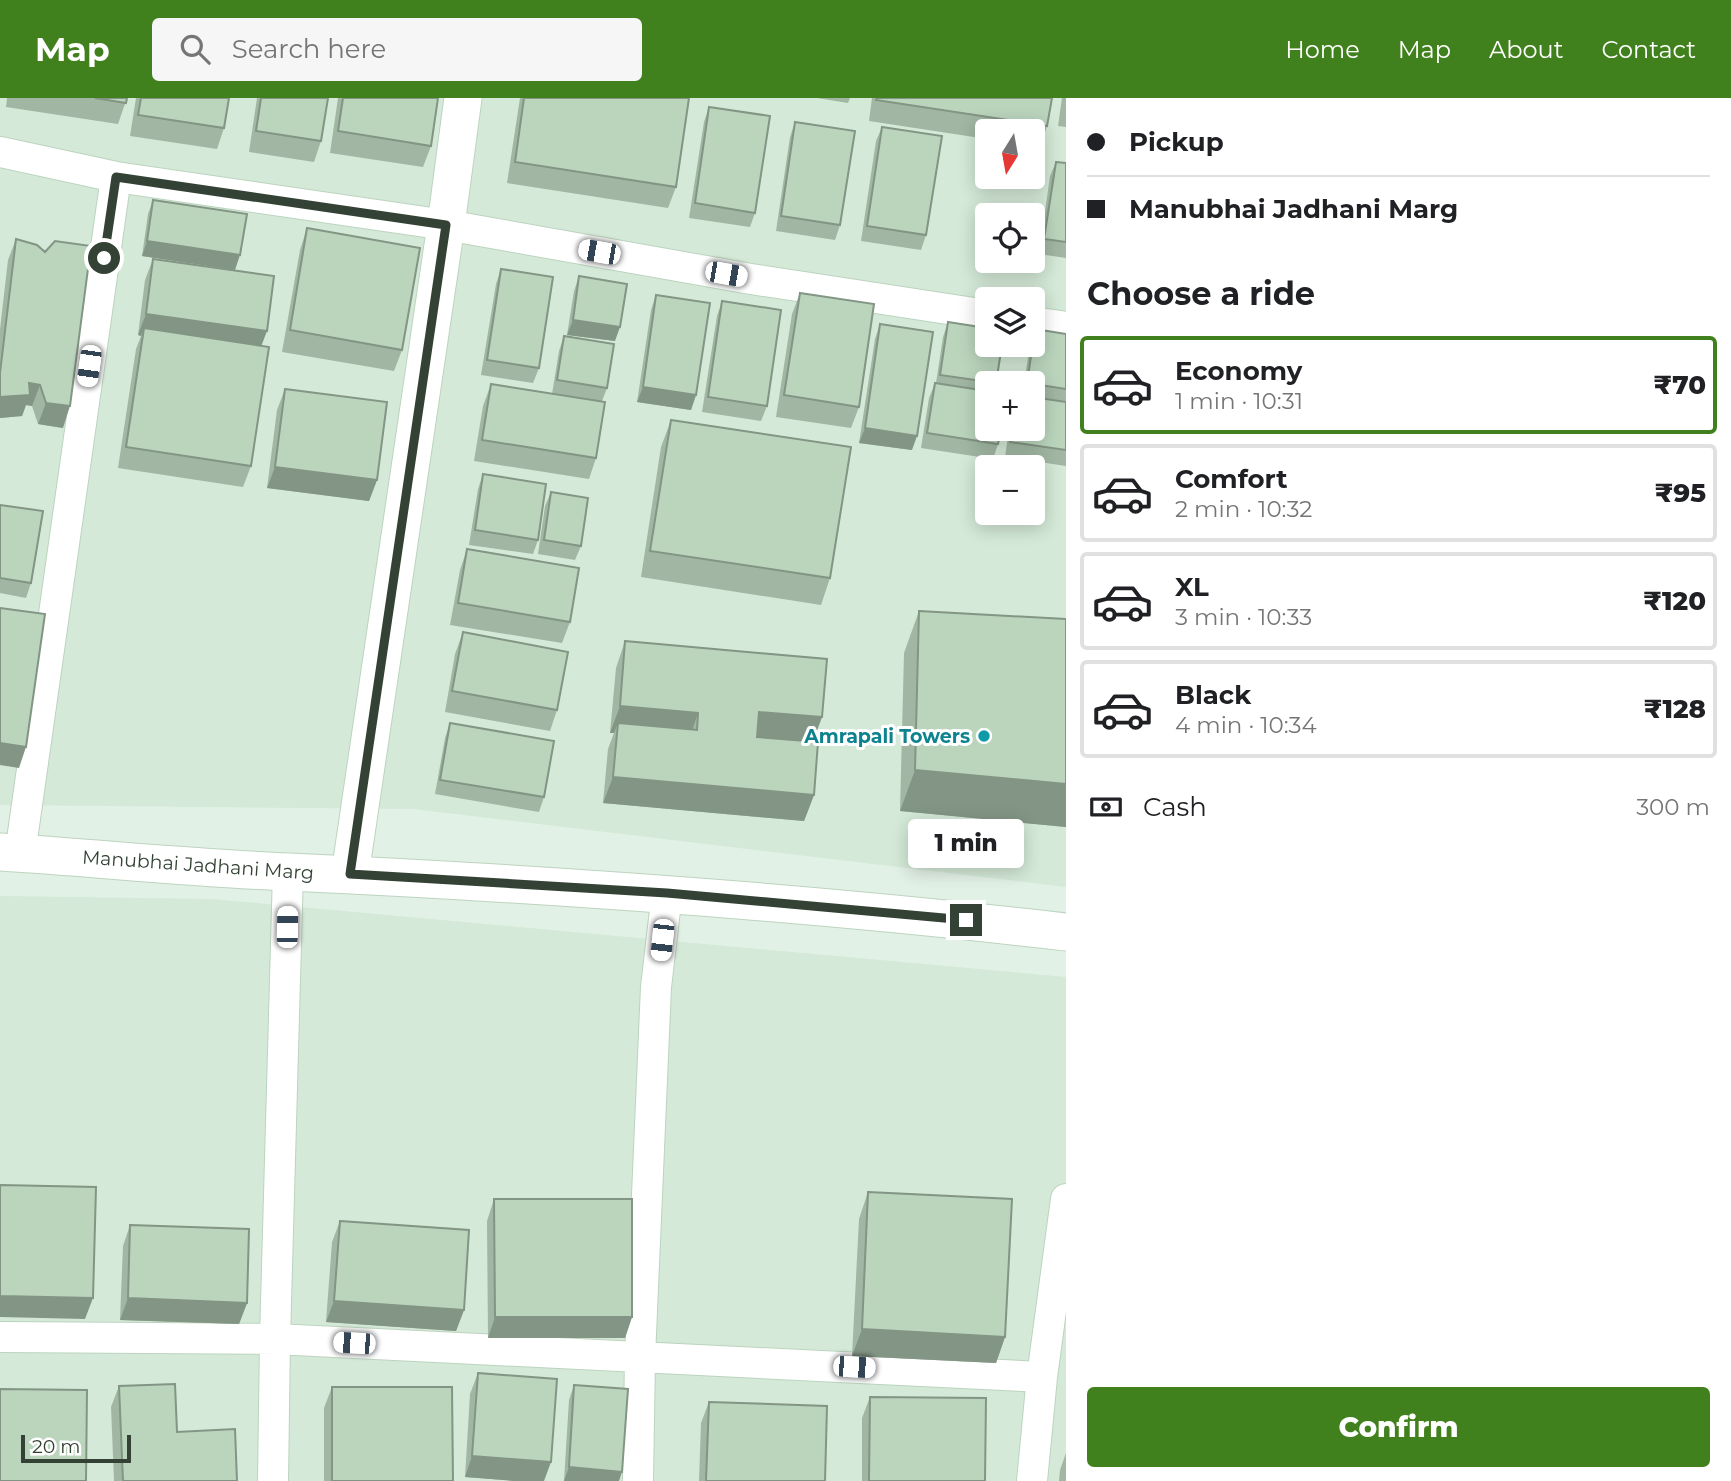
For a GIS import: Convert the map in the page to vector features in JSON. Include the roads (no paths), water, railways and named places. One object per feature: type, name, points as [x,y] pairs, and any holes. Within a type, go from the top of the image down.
[{"type":"street","points":[[350,874],[463,98]]},
{"type":"street","points":[[0,152],[116,177],[446,225],[751,279],[975,313]]},
{"type":"street","points":[[10,853],[116,177]]},
{"type":"street","points":[[1045,324],[1066,327]]},
{"type":"street","name":"Manubhai Jadhani Marg","points":[[10,853],[667,893],[941,917],[1066,932]]},
{"type":"street","points":[[273,1481],[288,872]]},
{"type":"street","points":[[638,1481],[640,1357],[656,987],[667,893]]},
{"type":"street","points":[[1032,1481],[1042,1377],[1066,1199]]},
{"type":"street","points":[[0,1337],[275,1339],[1042,1377]]},
{"type":"place","name":"Amrapali Towers","points":[[984,736]]}]
